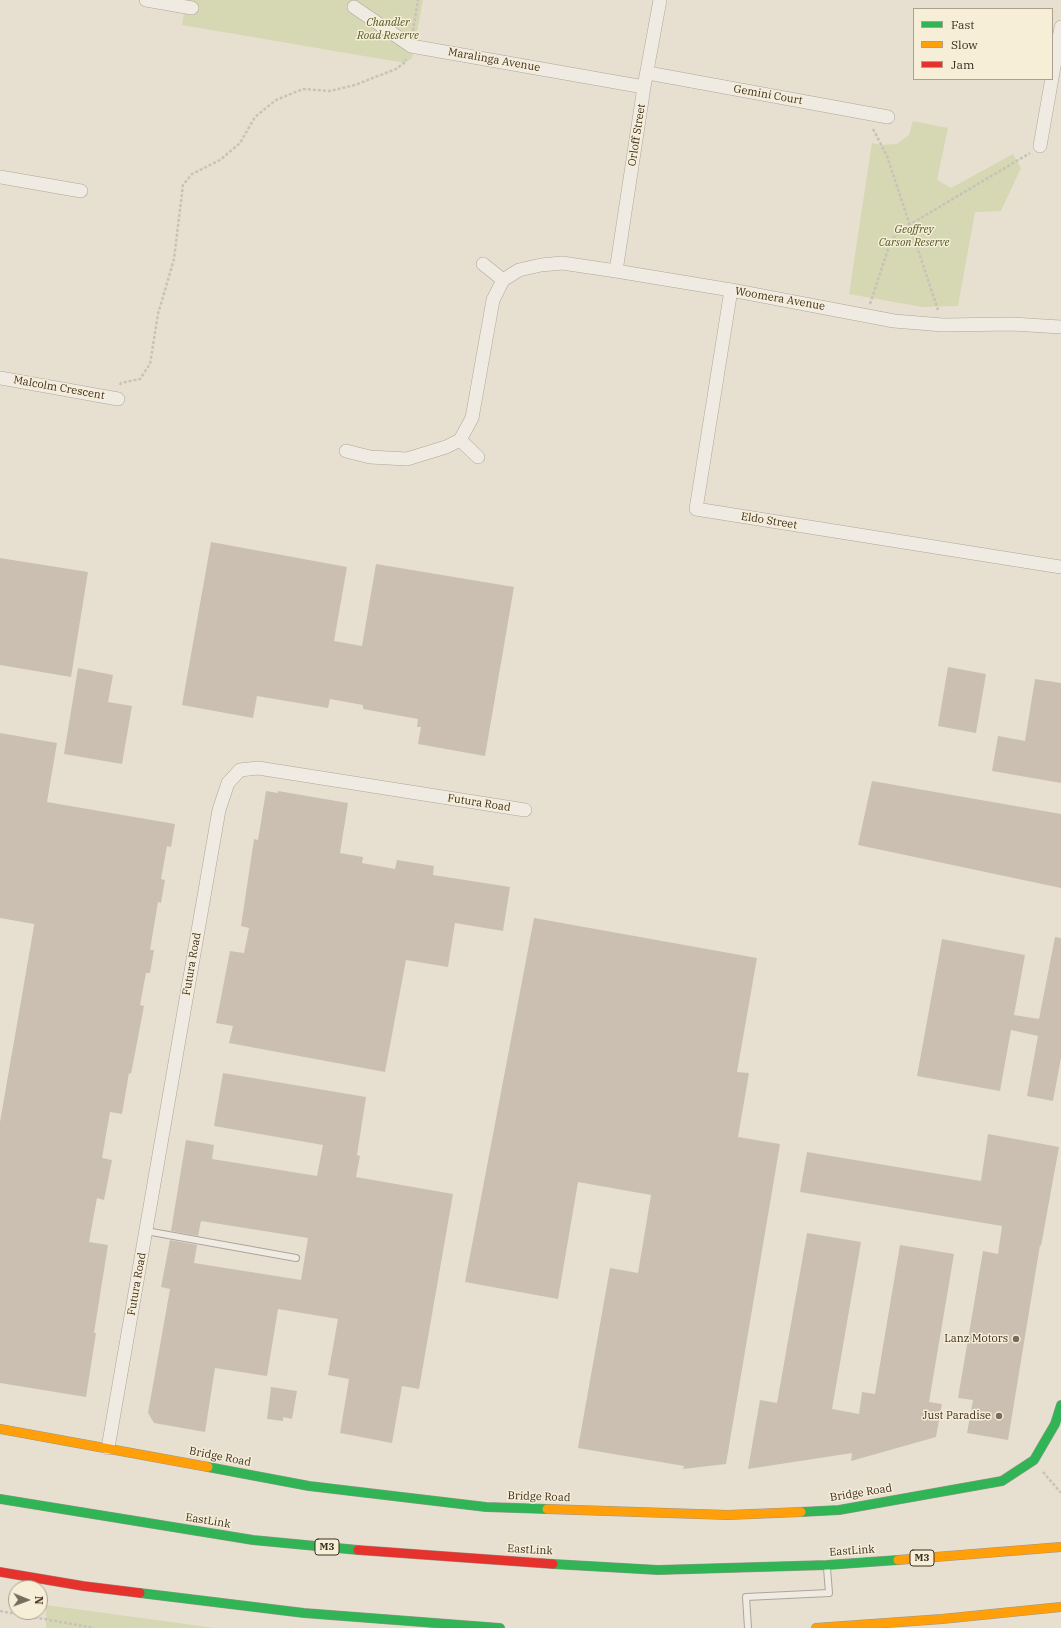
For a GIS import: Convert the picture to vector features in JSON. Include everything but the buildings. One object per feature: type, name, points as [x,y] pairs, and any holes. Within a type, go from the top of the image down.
[{"type":"main road","name":"Bridge Road","points":[[0,1429],[309,1486],[486,1507],[728,1515],[839,1510],[1002,1481],[1034,1460],[1055,1424],[1061,1405]]},
{"type":"main road","name":"EastLink","points":[[0,1499],[252,1540],[399,1554],[658,1570],[827,1565],[1061,1547]]},
{"type":"main road","points":[[0,1572],[84,1586],[304,1613],[500,1628]]},
{"type":"main road","points":[[816,1628],[942,1619],[1061,1607]]},
{"type":"street","points":[[146,0],[192,8]]},
{"type":"street","name":"Orloff Street","points":[[616,271],[644,87],[648,73],[660,0]]},
{"type":"street","name":"Maralinga Avenue","points":[[354,7],[411,46],[644,87]]},
{"type":"street","points":[[1053,72],[1061,27]]},
{"type":"street","name":"Gemini Court","points":[[648,73],[888,117]]},
{"type":"street","points":[[1040,146],[1052,80]]},
{"type":"street","points":[[0,177],[81,191]]},
{"type":"street","name":"Woomera Avenue","points":[[503,280],[518,270],[541,265],[562,263],[731,290],[894,321],[943,325],[1012,324],[1061,327]]},
{"type":"street","points":[[346,451],[370,457],[407,459],[446,447],[460,440],[472,418],[493,300],[503,280],[483,264]]},
{"type":"street","name":"Eldo Street","points":[[731,290],[696,509],[1061,567]]},
{"type":"street","name":"Malcolm Crescent","points":[[0,378],[115,398]]},
{"type":"street","points":[[460,440],[478,457]]},
{"type":"street","name":"Futura Road","points":[[108,1448],[219,810],[228,783],[240,770],[258,768],[525,810]]},
{"type":"lane","points":[[146,1231],[296,1258]]},
{"type":"lane","points":[[748,1628],[746,1597],[829,1593],[827,1565]]},
{"type":"path","points":[[115,398],[121,383],[140,379],[150,364],[158,314],[174,258],[183,185],[192,174],[220,160],[240,144],[255,117],[276,100],[304,89],[330,91],[355,85],[396,69],[404,63],[411,46],[418,0]]},
{"type":"path","points":[[865,112],[887,156],[943,325]]},
{"type":"path","points":[[866,316],[891,240],[909,225],[1040,146]]},
{"type":"path","points":[[1034,1460],[1061,1493]]},
{"type":"path","points":[[0,1610],[94,1628]]},
{"type":"green space","name":"Chandler Road Reserve","points":[[186,0],[423,0],[412,58],[405,63],[182,25]]},
{"type":"green space","name":"Geoffrey Carson Reserve","points":[[913,121],[948,128],[937,180],[951,188],[1013,154],[1021,168],[1001,211],[975,212],[958,306],[922,307],[849,294],[872,143],[880,145],[897,144],[909,135]]},
{"type":"green space","points":[[48,1605],[215,1628],[46,1628],[46,1620],[48,1620]]},
{"type":"traffic: fast","points":[[801,1512],[839,1510],[1002,1481],[1034,1460],[1055,1424],[1061,1405]]},
{"type":"traffic: fast","points":[[208,1467],[309,1486],[486,1507],[547,1509]]},
{"type":"traffic: fast","points":[[0,1499],[253,1540],[358,1550]]},
{"type":"traffic: fast","points":[[553,1564],[658,1570],[827,1565],[898,1560]]},
{"type":"traffic: fast","points":[[140,1593],[304,1613],[500,1628]]},
{"type":"traffic: slow","points":[[0,1429],[208,1467]]},
{"type":"traffic: slow","points":[[547,1509],[728,1515],[801,1512]]},
{"type":"traffic: slow","points":[[898,1560],[1061,1547]]},
{"type":"traffic: slow","points":[[816,1628],[942,1619],[1061,1607]]},
{"type":"traffic: jam","points":[[358,1550],[553,1564]]},
{"type":"traffic: jam","points":[[0,1572],[83,1586],[140,1593]]},
{"type":"place","name":"Lanz Motors","points":[[1016,1339]]},
{"type":"place","name":"Just Paradise","points":[[999,1416]]}]
